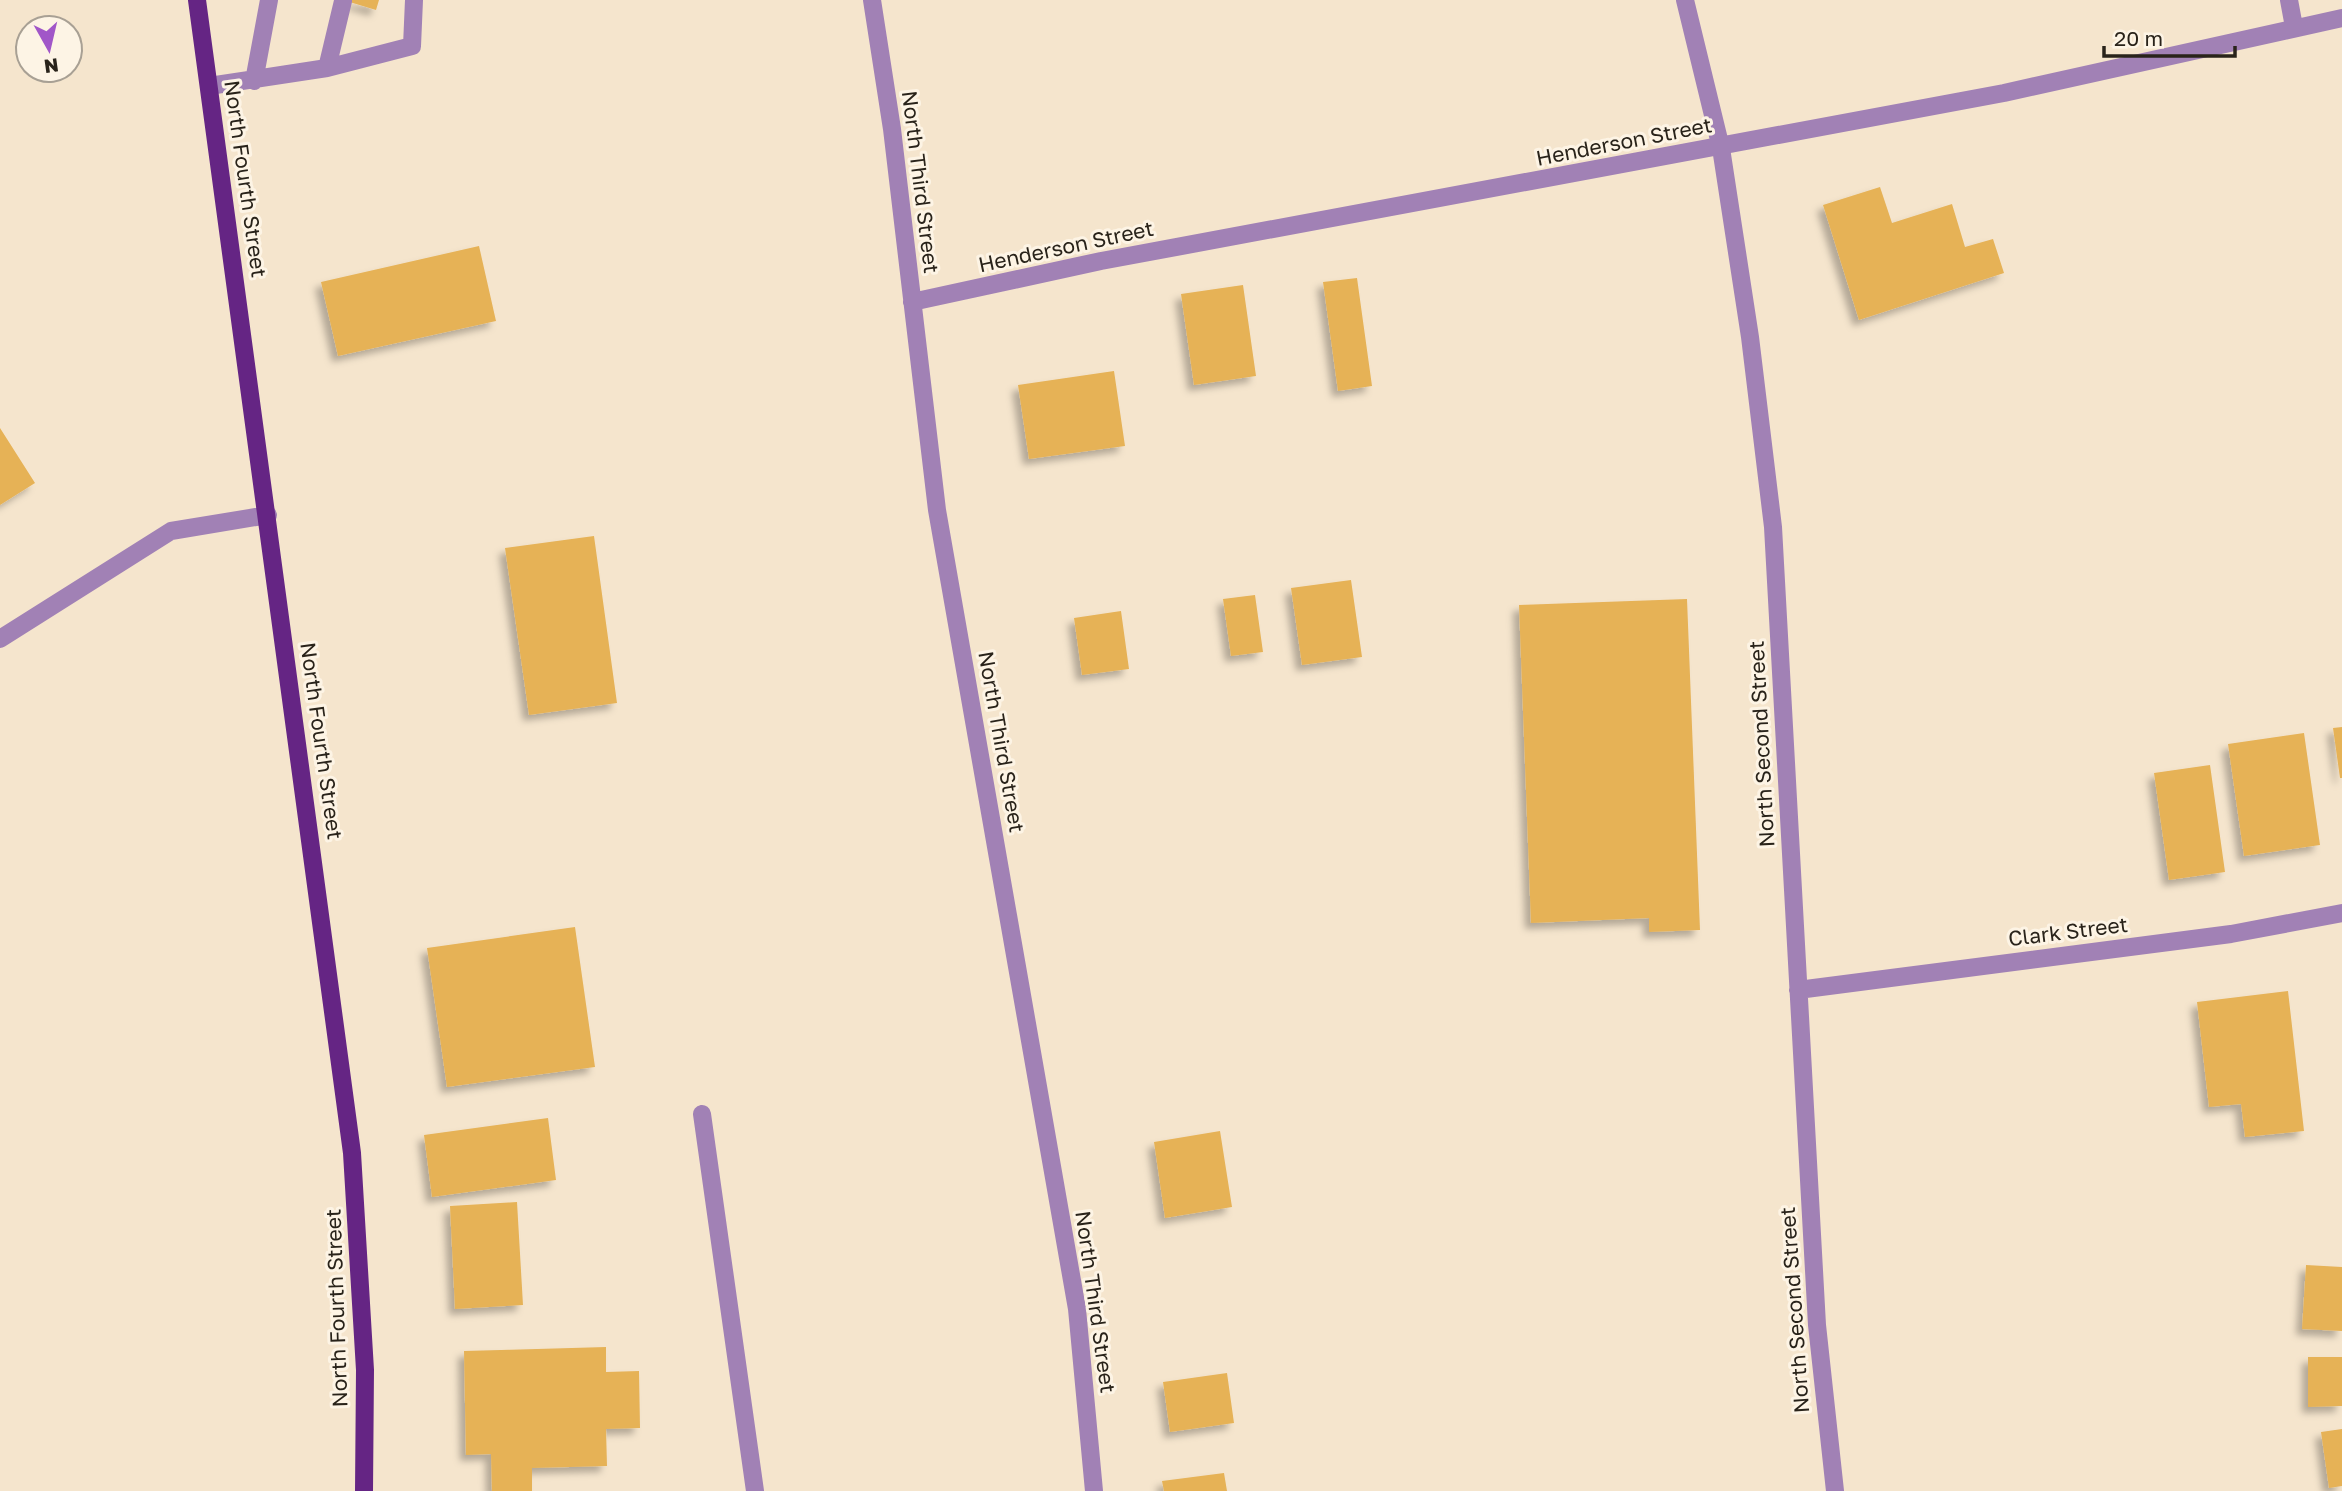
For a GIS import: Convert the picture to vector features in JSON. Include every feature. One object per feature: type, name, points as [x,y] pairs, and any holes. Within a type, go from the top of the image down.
[{"type":"main road","name":"North Fourth Street","points":[[197,0],[352,1153],[365,1370],[364,1491]]},
{"type":"street","points":[[254,81],[269,0]]},
{"type":"street","points":[[209,86],[327,68],[412,46],[414,0]]},
{"type":"street","name":"North Third Street","points":[[872,0],[937,510],[1077,1309],[1094,1491]]},
{"type":"street","name":"North Second Street","points":[[1685,0],[1721,148],[1750,337],[1773,527],[1821,1376],[1835,1491]]},
{"type":"street","points":[[2289,0],[2294,27]]},
{"type":"street","points":[[327,68],[343,1]]},
{"type":"street","name":"Henderson Street","points":[[912,302],[1101,261],[1721,148],[2004,93],[2342,18]]},
{"type":"street","points":[[0,639],[171,531],[268,515]]},
{"type":"street","name":"Clark Street","points":[[1798,990],[2231,934],[2342,914]]},
{"type":"street","points":[[702,1114],[755,1491]]},
{"type":"building","points":[[343,0],[379,0],[376,10]]},
{"type":"building","points":[[1880,187],[1892,223],[1952,204],[1965,247],[1993,239],[2004,273],[1859,320],[1823,205]]},
{"type":"building","points":[[479,246],[496,321],[338,356],[321,282]]},
{"type":"building","points":[[1357,278],[1372,386],[1338,391],[1323,282]]},
{"type":"building","points":[[1243,285],[1256,376],[1194,385],[1181,294]]},
{"type":"building","points":[[1114,371],[1125,446],[1029,459],[1018,385]]},
{"type":"building","points":[[0,428],[35,483],[0,505]]},
{"type":"building","points":[[594,536],[617,703],[529,715],[505,548]]},
{"type":"building","points":[[1351,580],[1362,657],[1302,665],[1291,588]]},
{"type":"building","points":[[1255,595],[1263,652],[1231,656],[1223,599]]},
{"type":"building","points":[[1687,599],[1700,930],[1649,932],[1649,918],[1531,923],[1519,605]]},
{"type":"building","points":[[1121,611],[1129,669],[1082,675],[1074,618]]},
{"type":"building","points":[[2342,727],[2342,778],[2340,778],[2333,728]]},
{"type":"building","points":[[2304,733],[2320,845],[2244,856],[2228,744]]},
{"type":"building","points":[[2210,765],[2225,872],[2169,880],[2154,773]]},
{"type":"building","points":[[575,927],[595,1067],[447,1087],[427,948]]},
{"type":"building","points":[[2288,991],[2304,1131],[2245,1137],[2241,1104],[2209,1107],[2197,1002]]},
{"type":"building","points":[[548,1118],[556,1180],[432,1197],[424,1135]]},
{"type":"building","points":[[1220,1131],[1232,1207],[1165,1218],[1154,1142]]},
{"type":"building","points":[[517,1202],[523,1305],[455,1309],[450,1206]]},
{"type":"building","points":[[2306,1265],[2342,1267],[2342,1331],[2302,1329]]},
{"type":"building","points":[[606,1347],[606,1372],[639,1371],[640,1428],[606,1429],[607,1466],[532,1468],[532,1491],[492,1491],[491,1454],[466,1455],[464,1351]]},
{"type":"building","points":[[2308,1357],[2342,1357],[2342,1406],[2308,1407]]},
{"type":"building","points":[[1227,1373],[1234,1423],[1170,1432],[1163,1382]]},
{"type":"building","points":[[2342,1429],[2342,1486],[2329,1488],[2321,1432]]},
{"type":"building","points":[[1224,1473],[1227,1491],[1164,1491],[1162,1481]]}]
